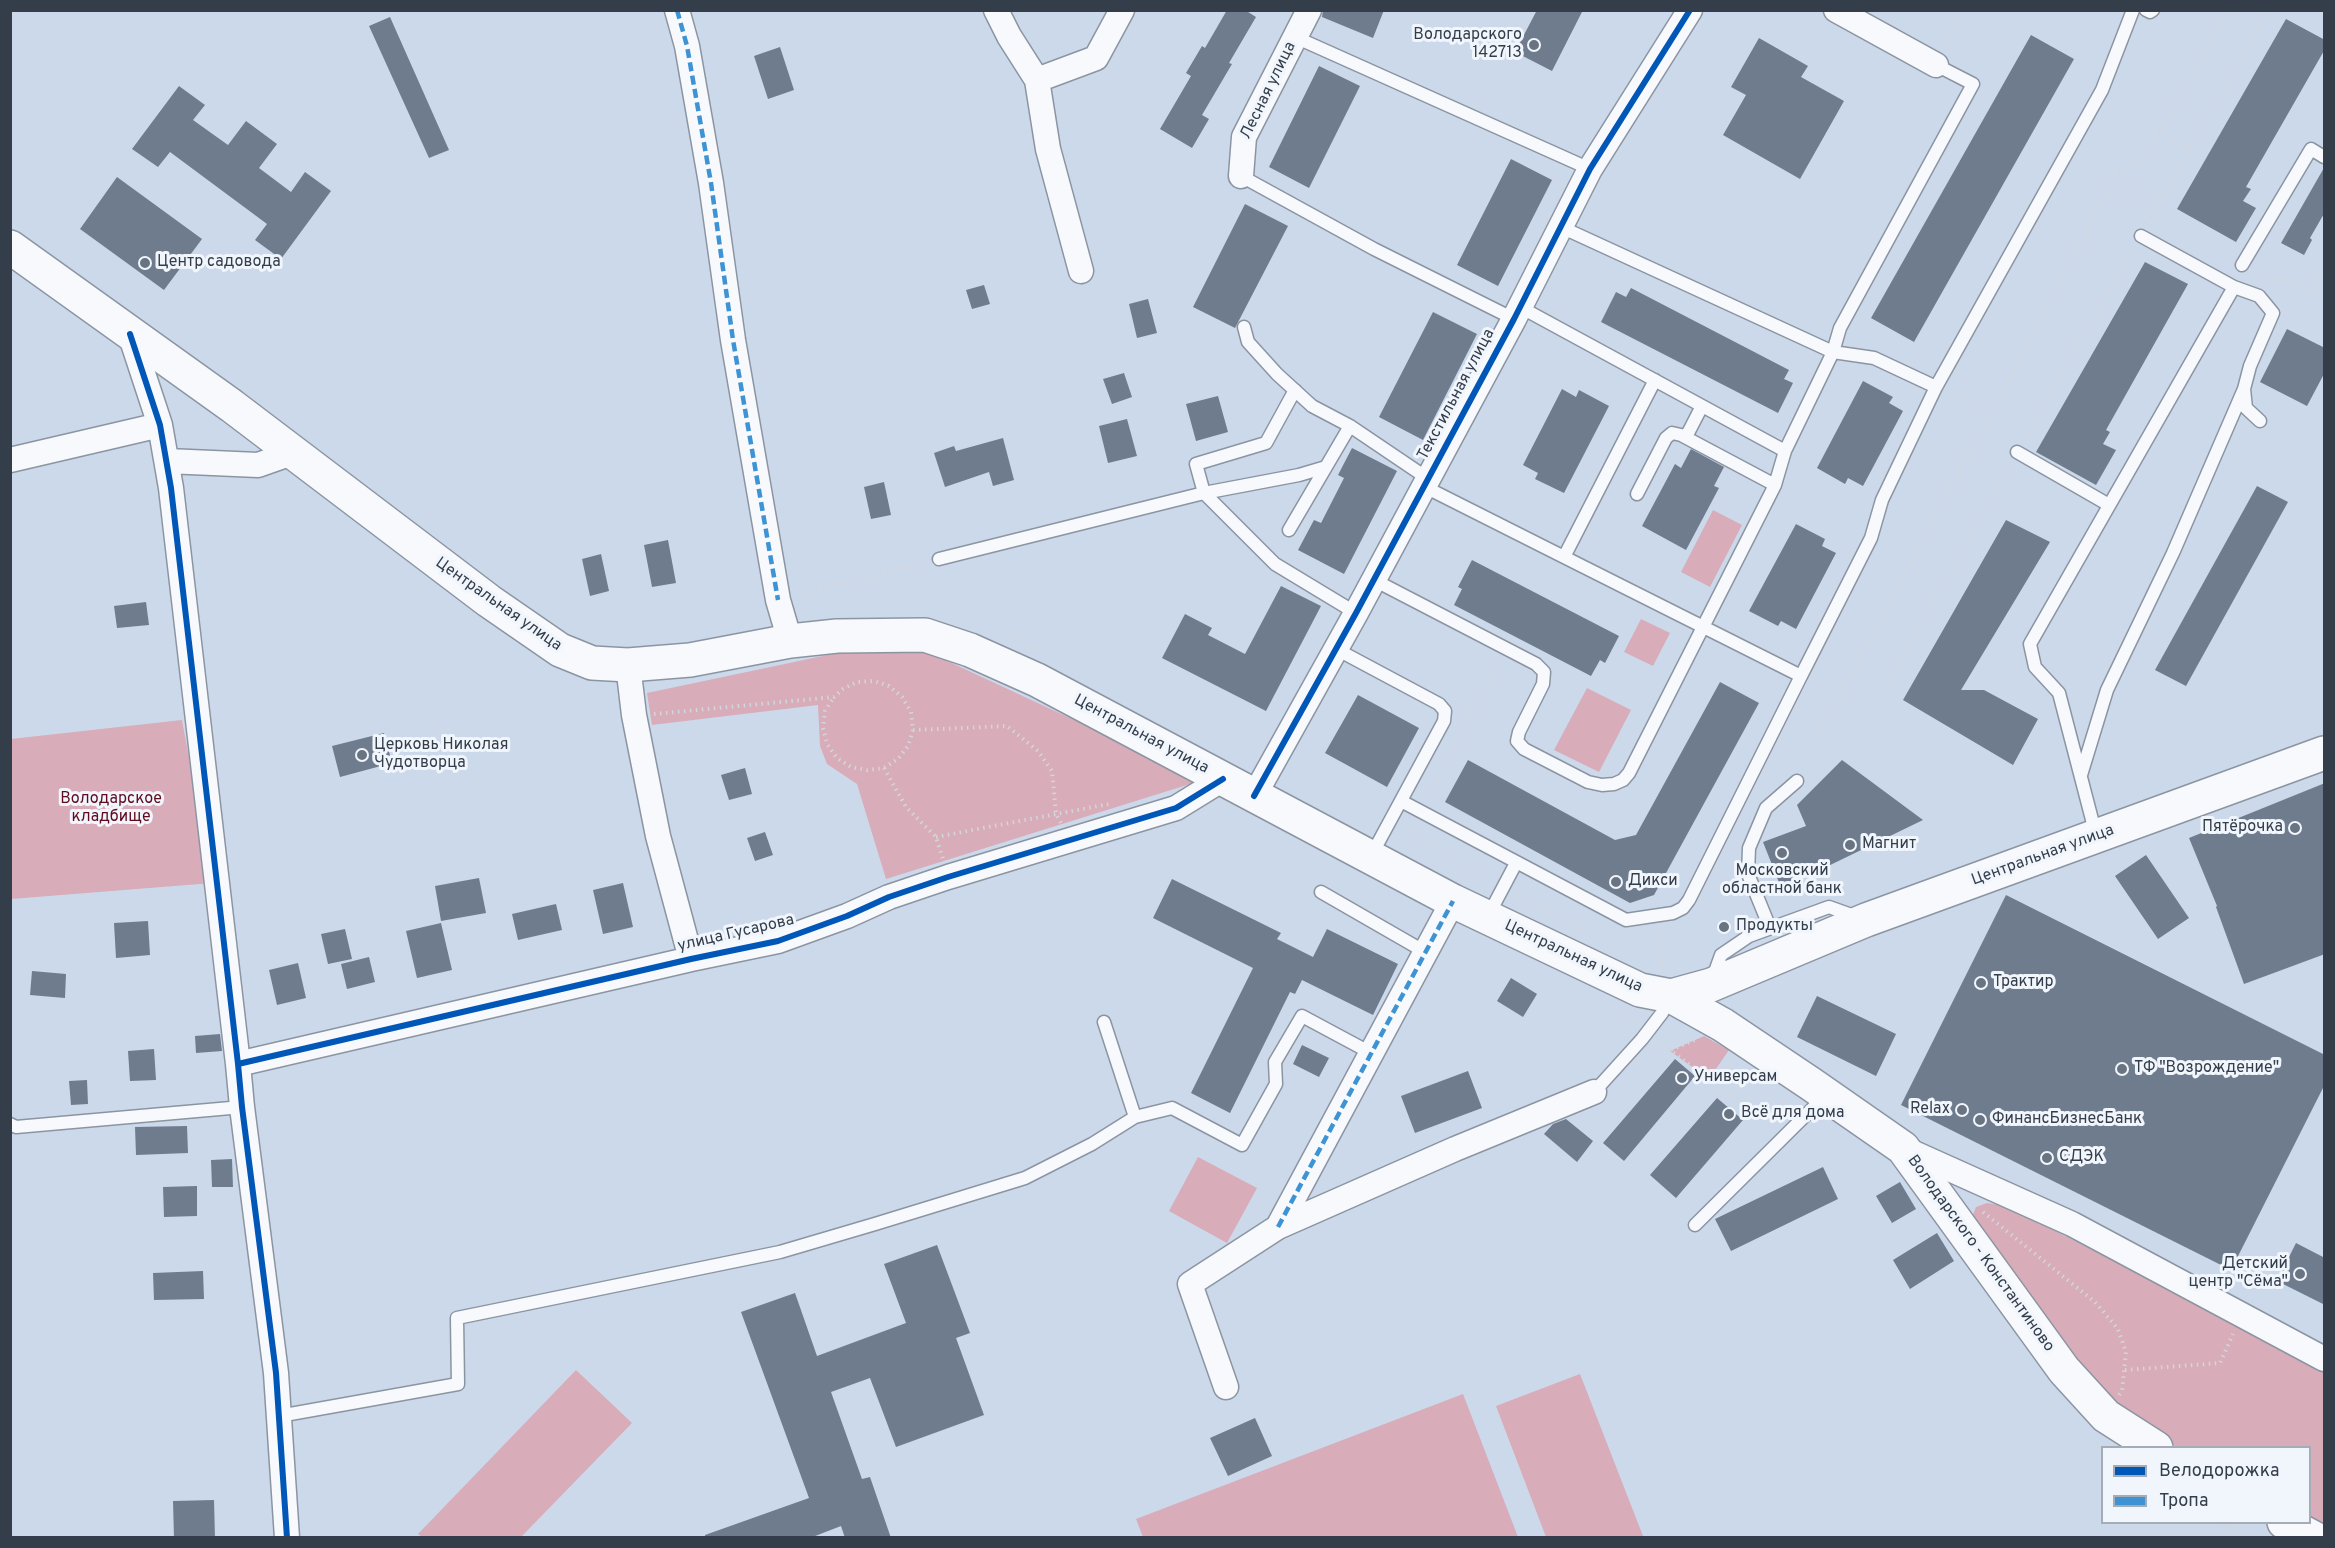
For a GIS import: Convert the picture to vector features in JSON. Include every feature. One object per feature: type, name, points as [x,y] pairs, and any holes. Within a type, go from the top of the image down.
[{"type":"main road","name":"Центральная улица","points":[[10,246],[232,406],[489,601],[560,650],[592,663],[628,665],[690,660],[790,641],[837,636],[925,635],[970,650],[1037,680],[1453,901],[1640,990],[1665,994],[1711,984],[1866,920],[2325,753]]},
{"type":"main road","name":"Володарского - Константиново","points":[[1665,994],[1722,1026],[1903,1148],[2064,1370],[2106,1416],[2153,1446]]},
{"type":"main road","points":[[2288,1524],[2314,1538]]},
{"type":"street","points":[[678,10],[687,46],[711,183],[733,340],[778,600],[790,641]]},
{"type":"street","points":[[996,10],[1009,36],[1037,80],[1048,149],[1081,271]]},
{"type":"street","points":[[1037,80],[1096,58],[1122,10]]},
{"type":"street","name":"Лесная улица","points":[[1241,176],[1244,137],[1309,10]]},
{"type":"street","name":"Текстильная улица","points":[[1254,796],[1374,580],[1517,313],[1590,169],[1690,10]]},
{"type":"street","points":[[1836,10],[1936,65]]},
{"type":"street","points":[[130,334],[160,425],[167,461],[191,650],[242,1107],[276,1373],[287,1538]]},
{"type":"street","points":[[10,460],[160,425]]},
{"type":"street","points":[[167,461],[258,465],[292,453]]},
{"type":"street","points":[[628,665],[634,715],[658,836],[691,959]]},
{"type":"street","name":"улица Гусарова","points":[[238,1064],[691,959],[778,942],[847,916],[889,897],[948,877],[1176,808],[1223,779]]},
{"type":"street","points":[[1278,1227],[1453,901]]},
{"type":"street","points":[[1226,1387],[1190,1284],[1278,1227],[1455,1149],[1594,1092]]},
{"type":"street","points":[[1903,1148],[2072,1224],[2325,1359]]},
{"type":"lane","points":[[1401,801],[1626,920],[1674,913],[1683,908],[1871,538],[1882,500],[1936,387],[2102,90],[2133,10]]},
{"type":"lane","points":[[2146,10],[2150,12],[2153,10]]},
{"type":"lane","points":[[1295,37],[1590,169]]},
{"type":"lane","points":[[1374,580],[1536,664],[1544,672],[1543,684],[1519,732],[1517,741],[1524,749],[1588,782],[1602,785],[1623,780],[1629,773],[1775,485],[1785,451],[1833,352],[1840,328],[1973,84],[1936,65]]},
{"type":"lane","points":[[2242,265],[2311,149],[2325,158]]},
{"type":"lane","points":[[1241,176],[1374,249],[1517,313],[1655,380],[1785,451]]},
{"type":"lane","points":[[1561,227],[1833,352],[1874,358],[1936,387]]},
{"type":"lane","points":[[2080,776],[2107,690],[2173,553],[2244,389],[2250,366],[2273,313],[2259,296],[2234,287],[2140,236]]},
{"type":"lane","points":[[2096,836],[2059,693],[2036,667],[2030,644],[2234,287]]},
{"type":"lane","points":[[1244,327],[1248,342],[1277,374],[1312,406],[1350,426],[1425,482],[1564,557],[1801,676]]},
{"type":"lane","points":[[1564,557],[1655,380]]},
{"type":"lane","points":[[2244,389],[2246,408],[2260,421]]},
{"type":"lane","points":[[1295,390],[1266,442],[1196,464],[1204,493],[1275,564],[1356,613]]},
{"type":"lane","points":[[1686,437],[1702,406]]},
{"type":"lane","points":[[1289,530],[1350,426]]},
{"type":"lane","points":[[1636,494],[1666,438],[1672,433],[1686,437],[1775,485]]},
{"type":"lane","points":[[2017,452],[2109,505]]},
{"type":"lane","points":[[939,560],[1204,493],[1299,475],[1326,467]]},
{"type":"lane","points":[[1336,649],[1439,704],[1445,711],[1444,721],[1371,858]]},
{"type":"lane","points":[[1770,928],[1748,874],[1749,848],[1766,808],[1797,781]]},
{"type":"lane","points":[[1487,917],[1516,862]]},
{"type":"lane","points":[[1321,892],[1426,953]]},
{"type":"lane","points":[[1711,984],[1721,955],[1749,936],[1829,907],[1866,920]]},
{"type":"lane","points":[[1594,1092],[1647,1033],[1665,994]]},
{"type":"lane","points":[[279,1416],[458,1384],[457,1318],[780,1252],[875,1224],[1025,1178],[1092,1144],[1135,1117],[1172,1108],[1242,1145],[1276,1084],[1275,1062],[1302,1016],[1371,1053]]},
{"type":"lane","points":[[1104,1022],[1135,1117]]},
{"type":"lane","points":[[1695,1225],[1826,1094]]},
{"type":"lane","points":[[10,1124],[16,1127],[242,1107]]},
{"type":"path","points":[[1936,65],[1959,10]]},
{"type":"path","points":[[1818,736],[2119,173],[2145,157],[2228,10]]},
{"type":"path","points":[[1882,689],[2269,10]]},
{"type":"path","points":[[2159,134],[2189,150]]},
{"type":"path","points":[[2119,173],[2162,198]]},
{"type":"path","points":[[2109,192],[2152,216]]},
{"type":"path","points":[[2242,265],[2325,295]]},
{"type":"path","points":[[2311,290],[2325,270]]},
{"type":"path","points":[[1936,387],[1992,412]]},
{"type":"path","points":[[778,600],[939,560]]},
{"type":"path","points":[[874,681],[889,687],[902,697],[911,712],[913,730],[908,746],[898,759],[884,768],[867,771],[851,767],[837,758],[827,744],[823,728],[825,711],[834,697],[843,689],[858,682],[874,681]]},
{"type":"path","points":[[634,715],[834,697]]},
{"type":"path","points":[[913,730],[1007,726],[1038,751],[1052,771],[1056,814],[1069,840]]},
{"type":"path","points":[[884,768],[906,807],[936,837],[948,877]]},
{"type":"path","points":[[936,837],[1111,803]]},
{"type":"path","points":[[1660,940],[1665,994],[1704,1036],[1670,1051]]},
{"type":"path","points":[[1647,1033],[1750,1110],[1778,1107],[1788,1094]]},
{"type":"path","points":[[1716,1084],[1736,1054]]},
{"type":"path","points":[[1732,1096],[1755,1065]]},
{"type":"path","points":[[1976,1207],[2095,1302],[2118,1329],[2126,1352],[2122,1391]]},
{"type":"path","points":[[2124,1370],[2220,1364],[2242,1315]]},
{"type":"path","points":[[2222,1524],[2249,1538]]},
{"type":"green space","points":[[1713,510],[1742,525],[1710,587],[1681,572]]},
{"type":"green space","points":[[1641,619],[1670,633],[1653,666],[1624,652]]},
{"type":"green space","points":[[851,650],[926,651],[1203,780],[886,879],[857,784],[827,764],[820,746],[818,705],[652,725],[647,693]]},
{"type":"green space","points":[[1587,688],[1631,710],[1599,772],[1554,750]]},
{"type":"green space","name":"Володарское кладбище","points":[[182,720],[212,883],[11,899],[11,739]]},
{"type":"green space","points":[[1704,1036],[1729,1050],[1709,1079],[1670,1051]]},
{"type":"green space","points":[[1198,1157],[1257,1188],[1227,1243],[1169,1211]]},
{"type":"green space","points":[[1987,1203],[2006,1206],[2219,1314],[2324,1359],[2324,1530],[2311,1523],[2311,1446],[2175,1446],[2109,1406],[1972,1217],[1976,1207]]},
{"type":"green space","points":[[576,1370],[632,1423],[521,1537],[422,1537],[418,1534]]},
{"type":"green space","points":[[1580,1374],[1643,1536],[1546,1537],[1496,1406]]},
{"type":"green space","points":[[1463,1394],[1518,1537],[1143,1537],[1136,1519]]},
{"type":"building","points":[[1227,10],[1245,10],[1256,17],[1202,115],[1209,119],[1192,148],[1160,129],[1191,76],[1186,73],[1202,46],[1205,48]]},
{"type":"building","points":[[1323,10],[1384,10],[1373,38],[1322,17]]},
{"type":"building","points":[[1537,10],[1583,10],[1552,71],[1515,52]]},
{"type":"building","points":[[390,17],[449,150],[429,158],[369,26]]},
{"type":"building","points":[[2286,19],[2325,40],[2325,49],[2246,187],[2251,189],[2243,201],[2256,208],[2236,242],[2177,209]]},
{"type":"building","points":[[2031,35],[2074,59],[1914,342],[1871,318]]},
{"type":"building","points":[[1759,38],[1808,66],[1801,77],[1844,101],[1800,179],[1723,135],[1746,95],[1731,87]]},
{"type":"building","points":[[780,47],[794,90],[768,99],[754,56]]},
{"type":"building","points":[[1319,66],[1360,86],[1309,188],[1269,167]]},
{"type":"building","points":[[179,86],[205,105],[193,120],[228,145],[246,121],[277,144],[259,168],[291,192],[305,172],[331,191],[281,259],[255,240],[267,224],[170,152],[158,167],[132,149]]},
{"type":"building","points":[[1511,159],[1552,180],[1498,286],[1457,265]]},
{"type":"building","points":[[2325,166],[2325,212],[2310,238],[2312,240],[2304,255],[2281,243]]},
{"type":"building","points":[[117,177],[202,239],[164,290],[80,229]]},
{"type":"building","points":[[1245,204],[1288,226],[1235,328],[1193,307]]},
{"type":"building","points":[[2145,262],[2188,284],[2106,430],[2110,432],[2103,444],[2116,450],[2096,485],[2036,452]]},
{"type":"building","points":[[984,285],[990,304],[972,309],[966,290]]},
{"type":"building","points":[[1631,288],[1789,370],[1784,379],[1793,383],[1778,413],[1601,322],[1616,292],[1626,297]]},
{"type":"building","points":[[1148,299],[1157,333],[1137,338],[1129,304]]},
{"type":"building","points":[[1433,312],[1477,334],[1423,440],[1379,417]]},
{"type":"building","points":[[2287,329],[2325,348],[2325,372],[2307,406],[2260,382]]},
{"type":"building","points":[[1124,373],[1132,397],[1112,404],[1103,379]]},
{"type":"building","points":[[1863,381],[1893,397],[1889,403],[1903,411],[1863,486],[1848,478],[1845,484],[1817,468]]},
{"type":"building","points":[[1562,389],[1576,397],[1579,390],[1609,406],[1564,493],[1535,479],[1538,473],[1523,465]]},
{"type":"building","points":[[1218,396],[1228,432],[1196,441],[1186,404]]},
{"type":"building","points":[[1127,419],[1137,456],[1108,463],[1099,426]]},
{"type":"building","points":[[1003,438],[1014,480],[993,486],[989,472],[945,487],[934,453],[954,446],[956,451]]},
{"type":"building","points":[[1352,448],[1397,471],[1344,574],[1298,550],[1314,520],[1321,523],[1344,478],[1338,475]]},
{"type":"building","points":[[1691,449],[1724,467],[1714,486],[1719,488],[1686,550],[1642,526],[1675,464],[1681,468]]},
{"type":"building","points":[[884,482],[891,515],[871,519],[864,487]]},
{"type":"building","points":[[2257,486],[2288,502],[2186,686],[2155,670]]},
{"type":"building","points":[[2006,520],[2050,542],[1961,690],[1984,690],[2038,719],[2013,765],[1903,700]]},
{"type":"building","points":[[1796,524],[1825,539],[1822,546],[1836,553],[1796,629],[1781,621],[1778,626],[1749,611]]},
{"type":"building","points":[[668,540],[676,583],[652,587],[644,545]]},
{"type":"building","points":[[601,554],[609,591],[590,596],[582,559]]},
{"type":"building","points":[[1472,560],[1619,636],[1605,663],[1600,660],[1591,676],[1454,605],[1462,589],[1458,587]]},
{"type":"building","points":[[1281,586],[1321,606],[1266,711],[1162,658],[1185,614],[1212,628],[1208,635],[1245,654]]},
{"type":"building","points":[[146,602],[149,625],[117,628],[114,606]]},
{"type":"building","points":[[1720,682],[1759,703],[1654,895],[1630,903],[1445,802],[1468,760],[1615,840],[1636,835]]},
{"type":"building","points":[[1358,695],[1419,728],[1387,787],[1325,753]]},
{"type":"building","name":"Церковь Николая Чудотворца","points":[[384,733],[392,763],[340,777],[332,746]]},
{"type":"building","points":[[1842,760],[1923,820],[1824,868],[1780,885],[1763,842],[1806,826],[1797,805]]},
{"type":"building","points":[[745,768],[752,794],[729,800],[721,775]]},
{"type":"building","points":[[2325,783],[2325,954],[2244,984],[2217,906],[2189,838]]},
{"type":"building","points":[[765,832],[773,855],[755,861],[747,838]]},
{"type":"building","points":[[2146,855],[2189,918],[2158,939],[2115,876]]},
{"type":"building","points":[[479,878],[486,913],[441,921],[435,886]]},
{"type":"building","points":[[1172,879],[1281,933],[1277,939],[1313,957],[1327,929],[1398,964],[1373,1015],[1302,980],[1295,994],[1290,992],[1230,1113],[1191,1093],[1253,968],[1153,918]]},
{"type":"building","points":[[623,883],[633,927],[603,934],[593,890]]},
{"type":"building","name":"ТФ \"Возрождение\"","points":[[2006,895],[2325,1055],[2325,1084],[2231,1270],[1901,1105]]},
{"type":"building","points":[[556,904],[562,930],[518,940],[512,914]]},
{"type":"building","points":[[148,921],[150,955],[116,958],[114,923]]},
{"type":"building","points":[[441,923],[452,970],[417,978],[406,931]]},
{"type":"building","points":[[345,929],[352,959],[328,964],[321,934]]},
{"type":"building","points":[[369,957],[375,982],[347,989],[341,964]]},
{"type":"building","points":[[298,963],[306,998],[277,1005],[269,970]]},
{"type":"building","points":[[32,971],[66,974],[65,998],[30,995]]},
{"type":"building","points":[[1511,978],[1537,994],[1523,1017],[1497,1001]]},
{"type":"building","points":[[1817,996],[1896,1034],[1876,1076],[1797,1037]]},
{"type":"building","points":[[220,1034],[222,1051],[196,1053],[195,1036]]},
{"type":"building","points":[[1302,1045],[1329,1058],[1319,1077],[1293,1064]]},
{"type":"building","points":[[154,1049],[156,1080],[130,1081],[128,1051]]},
{"type":"building","points":[[1675,1059],[1695,1076],[1624,1161],[1603,1143]]},
{"type":"building","points":[[1468,1071],[1482,1108],[1415,1133],[1401,1096]]},
{"type":"building","points":[[87,1080],[88,1104],[71,1105],[69,1081]]},
{"type":"building","points":[[1717,1098],[1743,1120],[1676,1198],[1650,1175]]},
{"type":"building","points":[[1566,1119],[1593,1141],[1577,1162],[1544,1134],[1553,1124]]},
{"type":"building","points":[[187,1126],[188,1153],[136,1155],[135,1127]]},
{"type":"building","points":[[232,1159],[233,1187],[212,1187],[211,1160]]},
{"type":"building","points":[[1823,1167],[1838,1199],[1731,1251],[1715,1219]]},
{"type":"building","points":[[1900,1182],[1916,1209],[1892,1223],[1876,1196]]},
{"type":"building","points":[[197,1186],[197,1216],[164,1217],[163,1187]]},
{"type":"building","points":[[1937,1233],[1954,1261],[1910,1289],[1893,1260]]},
{"type":"building","points":[[2296,1243],[2325,1258],[2325,1305],[2277,1281]]},
{"type":"building","points":[[937,1245],[970,1333],[956,1338],[984,1415],[896,1447],[870,1378],[831,1392],[862,1479],[870,1477],[891,1538],[845,1538],[841,1526],[810,1538],[705,1538],[705,1535],[809,1498],[741,1312],[795,1293],[817,1356],[906,1323],[884,1264]]},
{"type":"building","points":[[203,1271],[204,1299],[154,1300],[153,1273]]},
{"type":"building","points":[[1255,1418],[1272,1456],[1228,1476],[1210,1438]]},
{"type":"building","points":[[214,1500],[215,1538],[174,1538],[173,1501]]},
{"type":"marked path","points":[[677,10],[687,46],[711,183],[733,340],[778,600]]},
{"type":"marked path","points":[[1278,1227],[1453,901]]},
{"type":"cycle path","points":[[1254,796],[1356,613],[1514,319],[1590,169],[1690,10]]},
{"type":"cycle path","points":[[130,334],[160,425],[171,488],[242,1107],[276,1373],[287,1538]]},
{"type":"cycle path","points":[[238,1064],[778,941],[847,916],[889,897],[948,877],[1176,808],[1223,779]]},
{"type":"place","name":"Володарского 142713","points":[[1534,45]]},
{"type":"place","name":"Центр садовода","points":[[145,263]]},
{"type":"place","name":"Церковь Николая Чудотворца","points":[[362,755]]},
{"type":"place","name":"Пятёрочка","points":[[2295,828]]},
{"type":"place","name":"Магнит","points":[[1850,845]]},
{"type":"place","name":"Московский областной банк","points":[[1782,853]]},
{"type":"place","name":"Дикси","points":[[1616,882]]},
{"type":"place","name":"Продукты","points":[[1724,927]]},
{"type":"place","name":"Трактир","points":[[1981,983]]},
{"type":"place","name":"ТФ \"Возрождение\"","points":[[2122,1069]]},
{"type":"place","name":"Универсам","points":[[1682,1078]]},
{"type":"place","name":"Relax","points":[[1962,1110]]},
{"type":"place","name":"Всё для дома","points":[[1729,1114]]},
{"type":"place","name":"ФинансБизнесБанк","points":[[1980,1120]]},
{"type":"place","name":"СДЭК","points":[[2047,1158]]},
{"type":"place","name":"Детский центр \"Сёма\"","points":[[2300,1274]]}]
